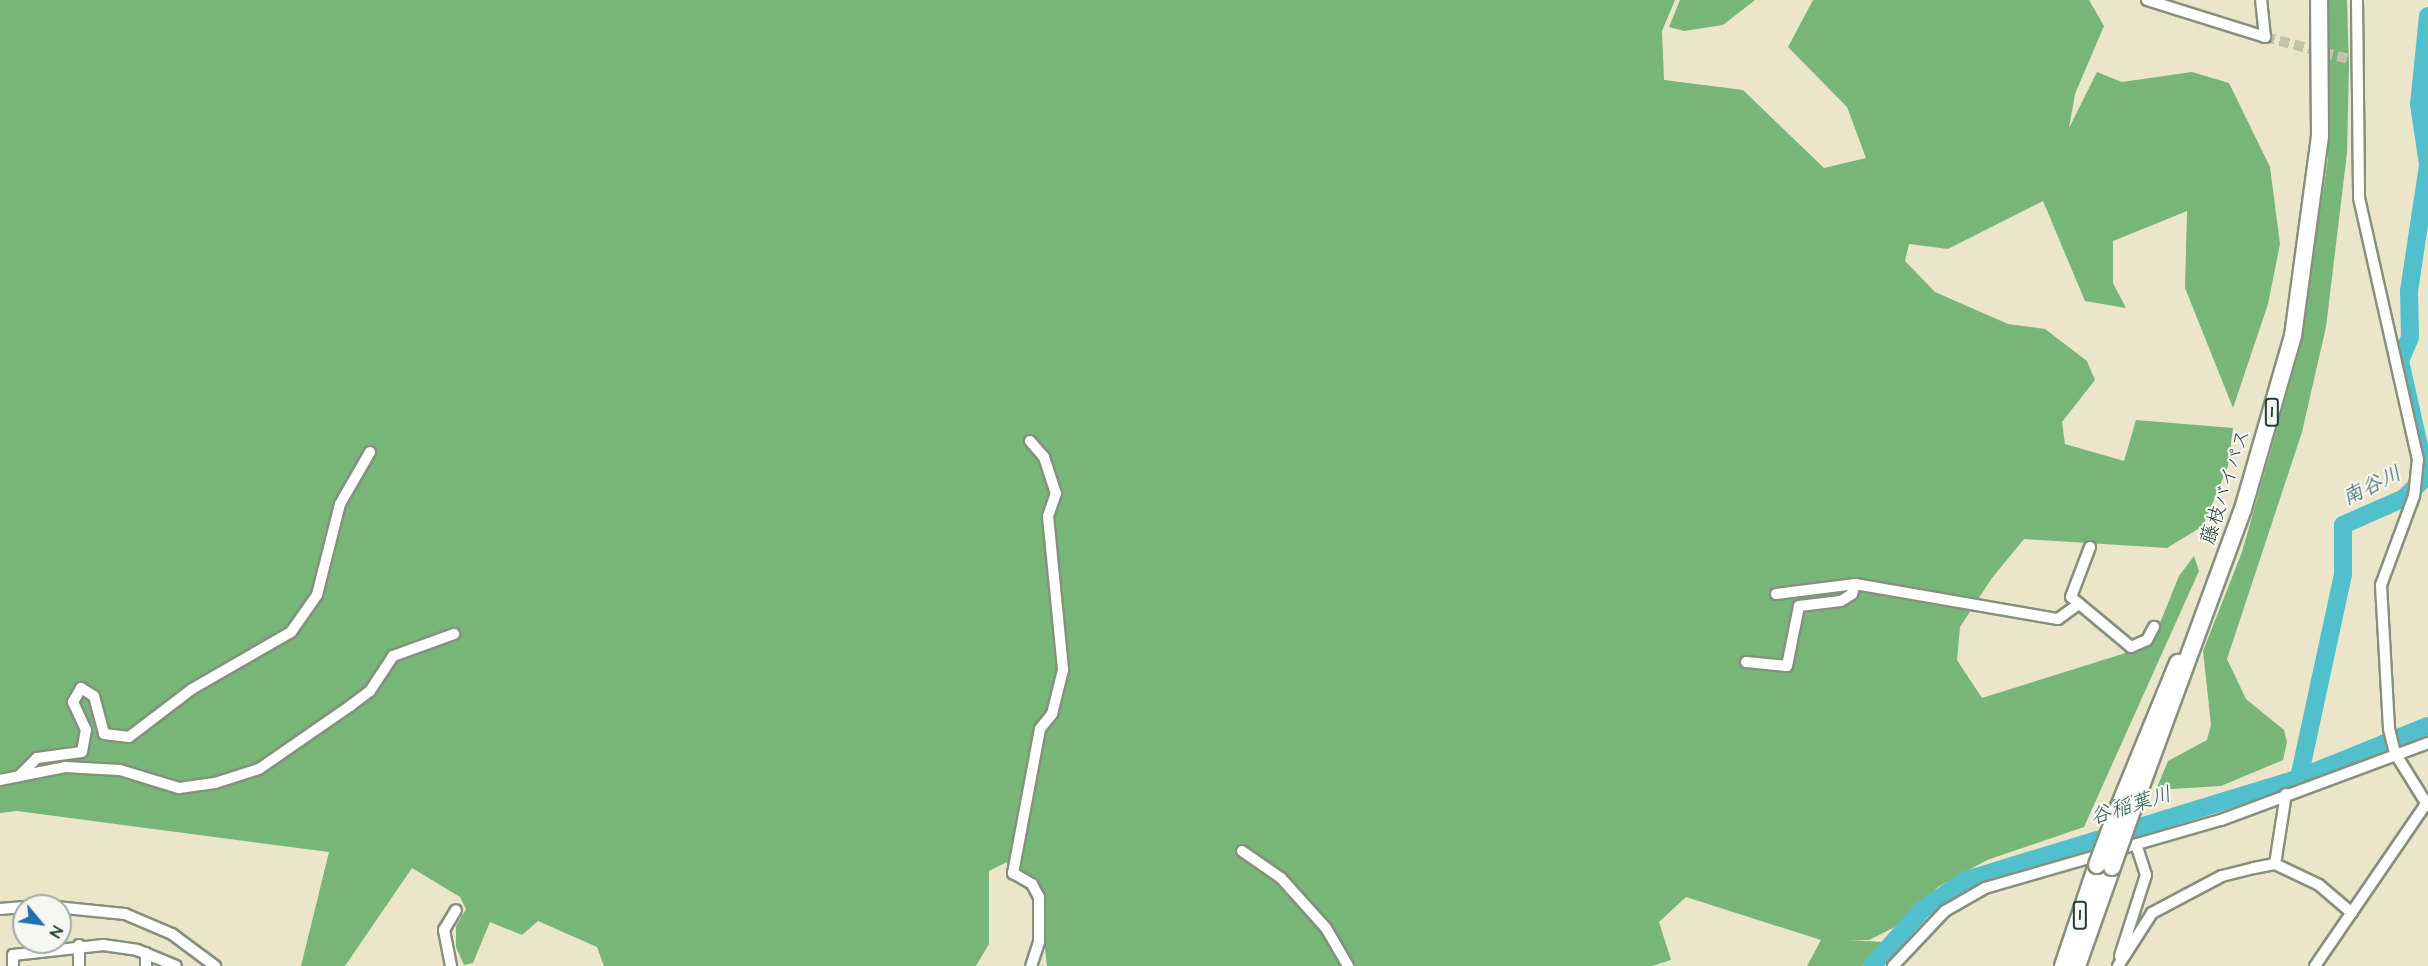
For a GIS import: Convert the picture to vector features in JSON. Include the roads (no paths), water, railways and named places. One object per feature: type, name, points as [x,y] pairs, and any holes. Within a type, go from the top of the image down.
[{"type":"highway","name":"藤枝バイパス","points":[[2077,966],[2104,866],[2223,566],[2277,395],[2305,273],[2320,136],[2319,0]]},
{"type":"highway","name":"1","points":[[2063,966],[2104,866]]},
{"type":"street","points":[[2147,0],[2265,37],[2261,0]]},
{"type":"street","points":[[2315,966],[2427,805],[2396,754],[2389,729],[2381,585],[2414,496],[2418,459],[2359,198],[2357,0]]},
{"type":"street","points":[[1029,441],[1044,457],[1056,493],[1048,516],[1063,670],[1052,714],[1040,729],[1013,873],[1032,884],[1039,897],[1039,942],[1031,966]]},
{"type":"street","points":[[20,775],[37,758],[82,752],[87,730],[73,702],[81,688],[93,696],[104,734],[129,737],[192,689],[291,632],[317,595],[340,504],[370,452]]},
{"type":"street","points":[[2090,548],[2071,597],[2131,647],[2146,640],[2154,627]]},
{"type":"street","points":[[1776,594],[1855,584],[2058,619],[2079,604]]},
{"type":"street","points":[[1746,662],[1787,666],[1798,606],[1841,601],[1852,594],[1855,584]]},
{"type":"street","points":[[0,780],[65,767],[120,770],[179,788],[215,783],[259,769],[370,691],[393,656],[454,634]]},
{"type":"street","points":[[1893,966],[1966,898],[2136,845],[2428,743]]},
{"type":"street","points":[[2275,864],[2286,794]]},
{"type":"street","points":[[2117,966],[2146,874],[2136,845]]},
{"type":"street","points":[[1242,850],[1281,878],[1326,928],[1348,966]]},
{"type":"street","points":[[2117,966],[2152,914],[2222,876],[2275,864],[2319,885],[2352,913]]},
{"type":"street","points":[[72,909],[125,914],[172,934],[215,966]]},
{"type":"street","points":[[451,966],[444,930],[456,910]]},
{"type":"street","points":[[79,945],[79,966]]},
{"type":"street","points":[[14,966],[13,955],[79,945],[146,953],[176,966]]},
{"type":"street","points":[[146,953],[146,966]]},
{"type":"waterway","name":"南谷川","points":[[2428,16],[2419,104],[2428,164]]},
{"type":"waterway","name":"南谷川","points":[[2299,778],[2343,575],[2343,525],[2404,498],[2426,477],[2400,361],[2410,337],[2409,291],[2428,166]]},
{"type":"waterway","name":"谷稲葉川","points":[[1872,966],[1923,909],[1966,880],[2299,778],[2428,726]]},
{"type":"tunnel","points":[[2265,37],[2360,62]]}]
